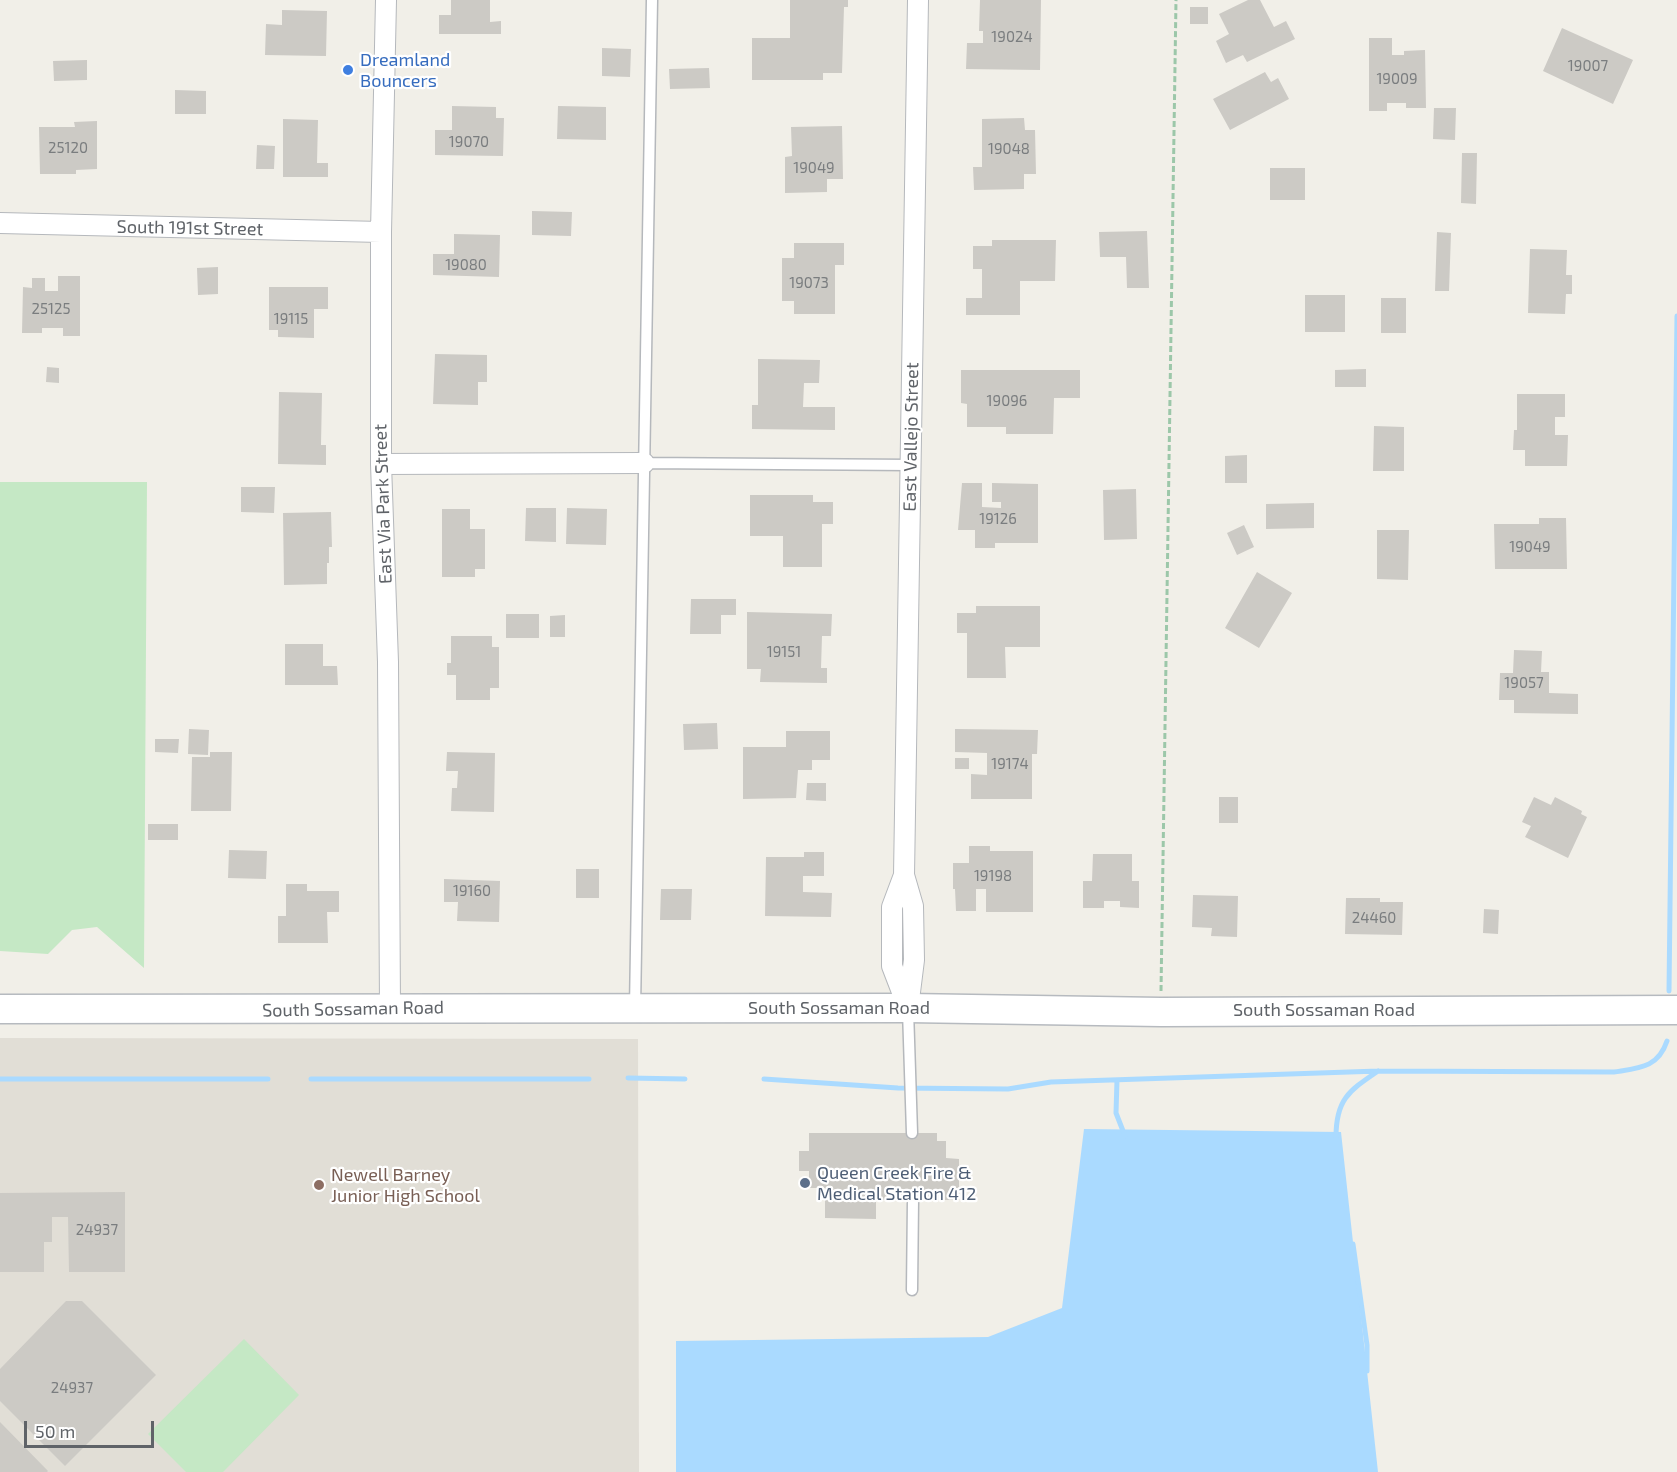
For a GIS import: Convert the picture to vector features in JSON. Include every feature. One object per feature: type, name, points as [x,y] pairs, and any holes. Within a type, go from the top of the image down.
[{"type":"main road","name":"South Sossaman Road","points":[[0,1009],[908,1008],[1161,1012],[1677,1010]]},
{"type":"street","name":"East Via Park Street","points":[[386,0],[381,232],[381,464],[388,662],[390,1008]]},
{"type":"street","name":"East Vallejo Street","points":[[908,1008],[892,966],[892,907],[904,875],[918,0]]},
{"type":"street","name":"South 191st Street","points":[[0,223],[381,232]]},
{"type":"street","points":[[381,464],[644,463]]},
{"type":"lane","points":[[635,1008],[652,0]]},
{"type":"lane","points":[[644,463],[911,465]]},
{"type":"lane","points":[[908,1008],[912,1133]]},
{"type":"lane","points":[[912,1290],[913,1200]]},
{"type":"path","points":[[1161,1012],[1176,0]]},
{"type":"shaded area","name":"Newell Barney Junior High School","points":[[0,1038],[638,1039],[639,1472],[0,1472]]},
{"type":"green space","points":[[0,482],[147,482],[144,968],[97,927],[72,930],[48,954],[0,951]]},
{"type":"green space","points":[[244,1339],[299,1395],[223,1472],[186,1472],[148,1434]]},
{"type":"water","points":[[1084,1129],[1341,1132],[1378,1472],[676,1472],[676,1341],[988,1337],[1062,1308]]},
{"type":"building","points":[[451,0],[490,0],[490,22],[501,21],[501,34],[439,34],[439,15],[451,15]]},
{"type":"building","points":[[790,0],[848,0],[848,7],[844,7],[842,73],[823,73],[823,80],[752,80],[752,38],[790,38]]},
{"type":"building","points":[[980,0],[1041,0],[1040,70],[966,69],[967,43],[983,43],[983,31],[979,31]]},
{"type":"building","points":[[1248,0],[1260,0],[1274,27],[1286,21],[1295,39],[1247,62],[1243,55],[1226,63],[1216,41],[1229,34],[1219,14]]},
{"type":"building","points":[[1190,7],[1208,7],[1208,24],[1190,24]]},
{"type":"building","points":[[282,10],[327,11],[326,56],[265,55],[266,24],[282,25]]},
{"type":"building","points":[[1562,28],[1633,60],[1613,104],[1543,71]]},
{"type":"building","points":[[1369,38],[1392,38],[1392,55],[1404,55],[1404,51],[1425,50],[1426,108],[1406,108],[1406,103],[1387,103],[1387,111],[1369,111]]},
{"type":"building","points":[[602,48],[631,49],[630,77],[602,76]]},
{"type":"building","points":[[87,60],[87,80],[54,81],[53,61]]},
{"type":"building","points":[[709,68],[710,88],[670,89],[669,69]]},
{"type":"building","points":[[1265,72],[1271,82],[1278,78],[1289,99],[1230,130],[1213,99]]},
{"type":"building","points":[[175,90],[206,91],[206,114],[175,114]]},
{"type":"building","points":[[452,106],[496,107],[496,118],[504,118],[503,156],[435,155],[435,130],[452,130]]},
{"type":"building","points":[[558,106],[606,107],[606,140],[557,139]]},
{"type":"building","points":[[1434,108],[1456,108],[1455,140],[1433,139]]},
{"type":"building","points":[[1024,118],[1025,130],[1035,130],[1036,174],[1024,174],[1024,189],[974,190],[973,167],[982,167],[982,119]]},
{"type":"building","points":[[283,119],[318,120],[317,163],[328,163],[328,177],[283,177]]},
{"type":"building","points":[[97,121],[97,169],[76,170],[76,174],[40,174],[39,127],[75,127],[74,122]]},
{"type":"building","points":[[842,126],[843,179],[827,179],[827,192],[785,193],[785,157],[792,156],[791,127]]},
{"type":"building","points":[[257,145],[275,146],[274,169],[256,169]]},
{"type":"building","points":[[1462,153],[1477,153],[1476,204],[1461,203]]},
{"type":"building","points":[[1270,168],[1305,168],[1305,200],[1270,200]]},
{"type":"building","points":[[532,211],[572,212],[571,236],[532,235]]},
{"type":"building","points":[[1147,231],[1149,288],[1127,288],[1126,257],[1100,257],[1099,232]]},
{"type":"building","points":[[1437,232],[1451,233],[1449,291],[1435,291]]},
{"type":"building","points":[[454,234],[500,235],[499,277],[433,275],[433,254],[454,254]]},
{"type":"building","points":[[992,240],[1056,240],[1055,281],[1020,281],[1020,315],[966,315],[966,298],[982,298],[982,269],[973,269],[973,246],[992,246]]},
{"type":"building","points":[[794,243],[844,243],[844,265],[835,265],[835,314],[794,314],[794,301],[782,301],[782,258],[794,258]]},
{"type":"building","points":[[1530,249],[1567,250],[1566,275],[1572,275],[1572,294],[1566,294],[1565,314],[1528,313]]},
{"type":"building","points":[[218,267],[218,294],[198,295],[197,268]]},
{"type":"building","points":[[58,276],[80,276],[80,336],[63,336],[63,328],[42,328],[42,333],[22,333],[23,287],[32,288],[32,278],[45,278],[45,291],[58,291]]},
{"type":"building","points":[[269,287],[328,287],[328,309],[314,309],[314,338],[278,337],[278,330],[269,330]]},
{"type":"building","points":[[1305,295],[1345,295],[1345,332],[1305,332]]},
{"type":"building","points":[[1381,298],[1406,298],[1406,333],[1381,333]]},
{"type":"building","points":[[435,354],[487,355],[487,382],[478,382],[478,405],[433,404]]},
{"type":"building","points":[[758,359],[820,360],[819,383],[804,383],[803,407],[835,407],[835,430],[752,429],[752,405],[758,405]]},
{"type":"building","points":[[47,367],[59,368],[59,383],[46,382]]},
{"type":"building","points":[[1366,369],[1366,387],[1335,387],[1335,370]]},
{"type":"building","points":[[961,370],[1080,370],[1080,398],[1054,398],[1053,434],[1006,434],[1006,427],[967,427],[967,404],[961,403]]},
{"type":"building","points":[[279,392],[322,393],[321,445],[326,445],[326,465],[278,464]]},
{"type":"building","points":[[1517,394],[1565,394],[1565,417],[1555,417],[1555,435],[1568,435],[1567,466],[1525,466],[1525,450],[1513,450],[1514,430],[1517,430]]},
{"type":"building","points":[[1374,426],[1404,427],[1404,471],[1373,471]]},
{"type":"building","points":[[1247,455],[1247,483],[1225,483],[1225,456]]},
{"type":"building","points":[[962,483],[982,483],[982,507],[1001,508],[1001,502],[992,502],[992,483],[1038,484],[1038,543],[995,543],[995,548],[975,548],[975,530],[958,530]]},
{"type":"building","points":[[241,487],[275,487],[274,513],[241,512]]},
{"type":"building","points":[[1136,489],[1137,539],[1104,540],[1103,490]]},
{"type":"building","points":[[750,495],[813,495],[813,502],[833,502],[833,524],[822,524],[822,567],[783,567],[783,536],[750,536]]},
{"type":"building","points":[[1314,503],[1314,528],[1266,529],[1266,504]]},
{"type":"building","points":[[526,508],[556,508],[556,542],[525,541]]},
{"type":"building","points":[[567,508],[607,509],[606,545],[566,544]]},
{"type":"building","points":[[442,509],[470,509],[470,529],[485,529],[485,569],[475,569],[475,577],[442,577]]},
{"type":"building","points":[[331,512],[332,547],[329,547],[327,584],[284,585],[283,513]]},
{"type":"building","points":[[1539,518],[1566,518],[1567,569],[1495,569],[1494,524],[1539,524]]},
{"type":"building","points":[[1244,525],[1254,547],[1237,555],[1227,533]]},
{"type":"building","points":[[1377,530],[1409,530],[1408,580],[1377,579]]},
{"type":"building","points":[[1257,572],[1292,593],[1259,648],[1225,628]]},
{"type":"building","points":[[691,599],[736,599],[736,615],[721,615],[721,634],[690,634]]},
{"type":"building","points":[[976,606],[1040,606],[1040,647],[1005,647],[1006,678],[967,678],[967,633],[957,633],[957,613],[976,613]]},
{"type":"building","points":[[747,612],[832,614],[831,636],[822,636],[821,668],[827,668],[827,683],[760,682],[761,669],[747,669]]},
{"type":"building","points":[[506,614],[539,614],[539,638],[506,638]]},
{"type":"building","points":[[565,615],[565,637],[550,637],[550,616]]},
{"type":"building","points":[[451,636],[492,636],[492,647],[499,647],[499,688],[490,688],[490,700],[456,700],[456,675],[447,675],[447,663],[451,663]]},
{"type":"building","points":[[285,644],[323,644],[323,666],[337,666],[338,685],[285,685]]},
{"type":"building","points":[[1514,650],[1542,651],[1541,672],[1549,672],[1549,693],[1578,694],[1578,714],[1514,713],[1514,700],[1499,700],[1500,673],[1513,673]]},
{"type":"building","points":[[717,723],[718,749],[684,750],[683,724]]},
{"type":"building","points":[[189,729],[209,730],[208,755],[188,754]]},
{"type":"building","points":[[955,729],[1038,730],[1037,754],[1032,754],[1032,799],[971,799],[971,774],[987,775],[987,753],[955,752]]},
{"type":"building","points":[[786,731],[830,731],[830,760],[812,760],[812,770],[798,770],[796,798],[743,799],[743,747],[786,747]]},
{"type":"building","points":[[155,739],[179,739],[178,753],[155,752]]},
{"type":"building","points":[[210,752],[232,752],[231,811],[191,811],[192,757],[210,757]]},
{"type":"building","points":[[447,752],[495,753],[494,812],[451,811],[452,788],[457,788],[458,771],[446,771]]},
{"type":"building","points":[[955,758],[969,758],[969,769],[955,769]]},
{"type":"building","points":[[807,783],[826,783],[826,801],[806,800]]},
{"type":"building","points":[[1219,797],[1238,797],[1238,823],[1219,823]]},
{"type":"building","points":[[1534,797],[1551,805],[1555,797],[1582,811],[1581,814],[1587,817],[1568,858],[1525,837],[1531,826],[1522,822]]},
{"type":"building","points":[[148,824],[178,824],[178,840],[148,840]]},
{"type":"building","points":[[969,846],[990,846],[990,851],[1033,851],[1033,912],[986,912],[986,889],[976,889],[976,911],[956,911],[953,863],[969,863]]},
{"type":"building","points":[[229,850],[267,851],[266,879],[228,878]]},
{"type":"building","points":[[804,852],[824,852],[824,876],[803,876],[803,892],[832,893],[831,917],[765,916],[766,857],[804,857]]},
{"type":"building","points":[[1093,854],[1132,854],[1132,881],[1139,881],[1139,908],[1120,907],[1120,901],[1104,901],[1104,908],[1083,908],[1083,881],[1092,881]]},
{"type":"building","points":[[576,869],[599,869],[599,898],[576,898]]},
{"type":"building","points":[[444,879],[500,881],[499,922],[457,921],[458,902],[444,902]]},
{"type":"building","points":[[286,884],[307,884],[307,891],[339,891],[339,912],[327,912],[328,943],[278,943],[278,916],[286,916]]},
{"type":"building","points":[[661,889],[692,889],[691,920],[660,920]]},
{"type":"building","points":[[1193,895],[1238,896],[1237,937],[1211,936],[1212,928],[1192,927]]},
{"type":"building","points":[[1346,898],[1380,898],[1380,902],[1403,902],[1402,935],[1345,934]]},
{"type":"building","points":[[1484,909],[1499,910],[1498,934],[1483,933]]},
{"type":"building","points":[[809,1133],[937,1133],[937,1141],[946,1141],[946,1158],[959,1159],[959,1200],[876,1200],[876,1219],[825,1218],[825,1188],[809,1188],[809,1171],[799,1171],[799,1151],[809,1151]]},
{"type":"building","points":[[125,1192],[125,1272],[69,1272],[68,1217],[52,1217],[52,1242],[44,1242],[44,1272],[0,1272],[0,1193]]},
{"type":"building","points":[[66,1301],[82,1301],[156,1375],[65,1466],[0,1401],[0,1369]]},
{"type":"building","points":[[0,1422],[48,1471],[47,1472],[0,1472]]},
{"type":"waterway","points":[[1669,991],[1677,316]]},
{"type":"waterway","points":[[764,1079],[898,1088],[1008,1089],[1051,1082],[1379,1071],[1614,1072],[1639,1068],[1653,1062],[1667,1041]]},
{"type":"waterway","points":[[1336,1137],[1338,1113],[1346,1097],[1359,1084],[1378,1071]]},
{"type":"waterway","points":[[628,1078],[685,1079]]},
{"type":"waterway","points":[[0,1079],[268,1079]]},
{"type":"waterway","points":[[311,1079],[589,1079]]},
{"type":"waterway","points":[[1117,1080],[1116,1113],[1125,1136]]},
{"type":"waterway","points":[[1353,1244],[1367,1345],[1367,1371]]},
{"type":"place","name":"Dreamland Bouncers","points":[[348,70]]},
{"type":"place","name":"Queen Creek Fire & Medical Station 412","points":[[805,1183]]},
{"type":"place","name":"Newell Barney Junior High School","points":[[319,1185]]}]
